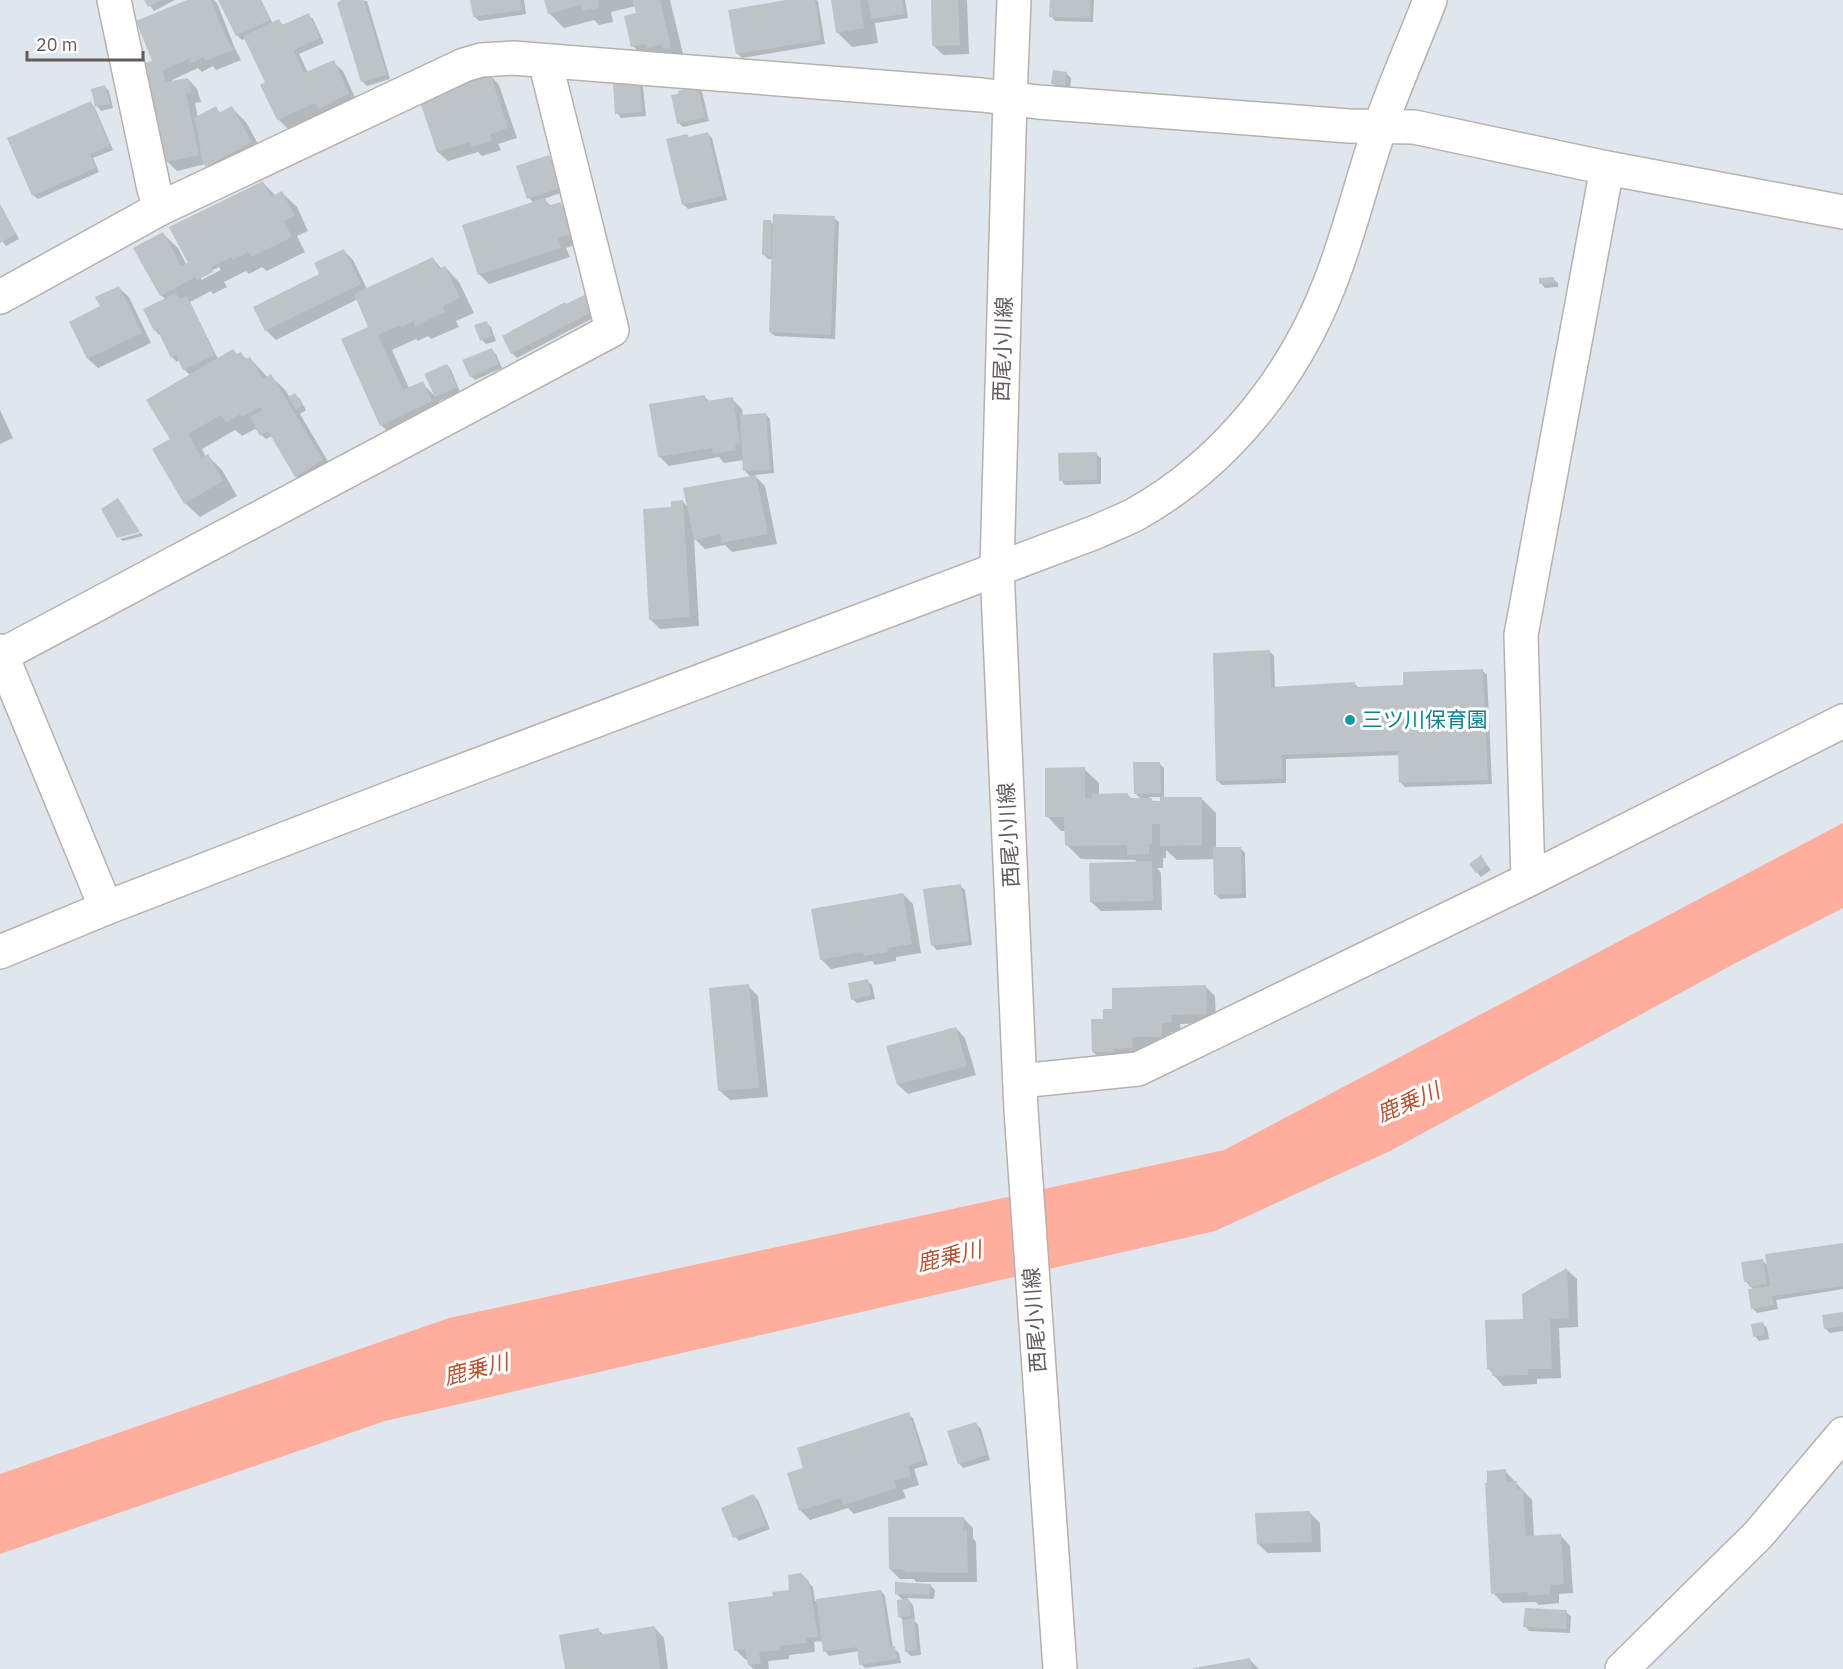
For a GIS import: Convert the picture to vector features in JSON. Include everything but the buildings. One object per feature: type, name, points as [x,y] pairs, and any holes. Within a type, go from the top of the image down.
[{"type":"street","points":[[114,0],[154,189],[161,208]]},
{"type":"street","name":"西尾小川線","points":[[1014,0],[997,568],[1020,1095],[1060,1669]]},
{"type":"street","points":[[0,952],[106,908],[417,788],[1096,532],[1133,515],[1171,491],[1209,461],[1244,425],[1290,365],[1330,284],[1381,126],[1430,0]]},
{"type":"street","points":[[0,297],[161,208],[464,65],[481,60],[513,58],[1280,121],[1350,126],[1414,127],[1607,168],[1843,212]]},
{"type":"street","points":[[106,908],[1,653],[612,330],[545,61]]},
{"type":"street","points":[[1528,880],[1521,635],[1607,168]]},
{"type":"street","points":[[1020,1095],[1138,1069],[1528,880],[1843,722]]},
{"type":"street","points":[[1622,1669],[1758,1535],[1843,1434]]},
{"type":"water","name":"鹿乗川","points":[[1843,823],[1843,908],[1730,966],[1390,1151],[1215,1231],[385,1421],[0,1554],[0,1474],[449,1318],[1224,1150]]},
{"type":"place","name":"三ツ川保育園","points":[[1350,720]]}]
